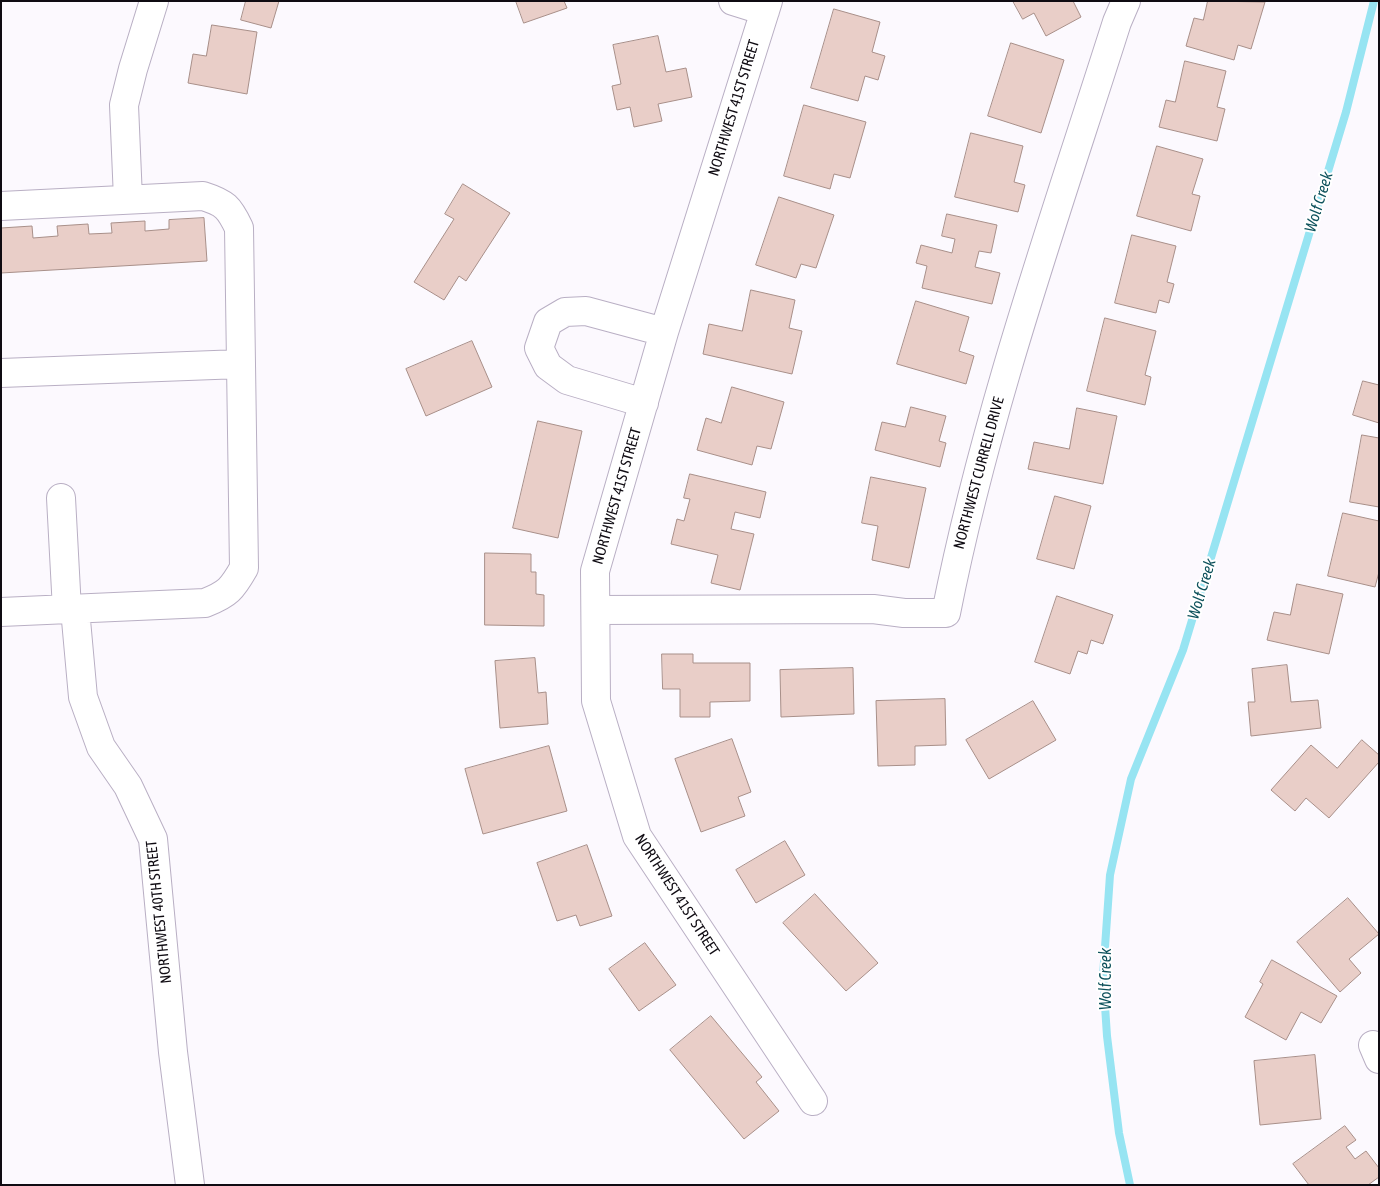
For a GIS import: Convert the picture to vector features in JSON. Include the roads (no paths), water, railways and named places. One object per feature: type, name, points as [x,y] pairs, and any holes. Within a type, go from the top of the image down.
[{"type":"street","points":[[128,199],[124,105],[154,1]]},
{"type":"street","points":[[733,1],[766,6]]},
{"type":"street","name":"NORTHWEST CURRELL DRIVE","points":[[596,610],[873,609],[904,613],[946,613],[957,556],[1005,372],[1117,22],[1126,1]]},
{"type":"street","name":"NORTHWEST 41ST STREET","points":[[766,6],[664,332],[595,571],[596,701],[637,836],[813,1101]]},
{"type":"street","points":[[1,206],[203,196],[220,201],[230,210],[239,228],[244,568],[235,584],[224,596],[205,603],[1,612]]},
{"type":"street","points":[[644,403],[567,380],[548,366],[539,348],[548,322],[565,312],[586,311],[664,332]]},
{"type":"street","points":[[1,373],[241,364]]},
{"type":"street","name":"NORTHWEST 40TH STREET","points":[[61,498],[71,609],[83,697],[101,747],[128,786],[153,839],[173,1052],[190,1185]]},
{"type":"waterway","name":"Wolf Creek","points":[[1130,1185],[1119,1133],[1107,1036],[1103,976],[1110,875],[1131,779],[1183,650],[1346,112],[1374,1]]}]
